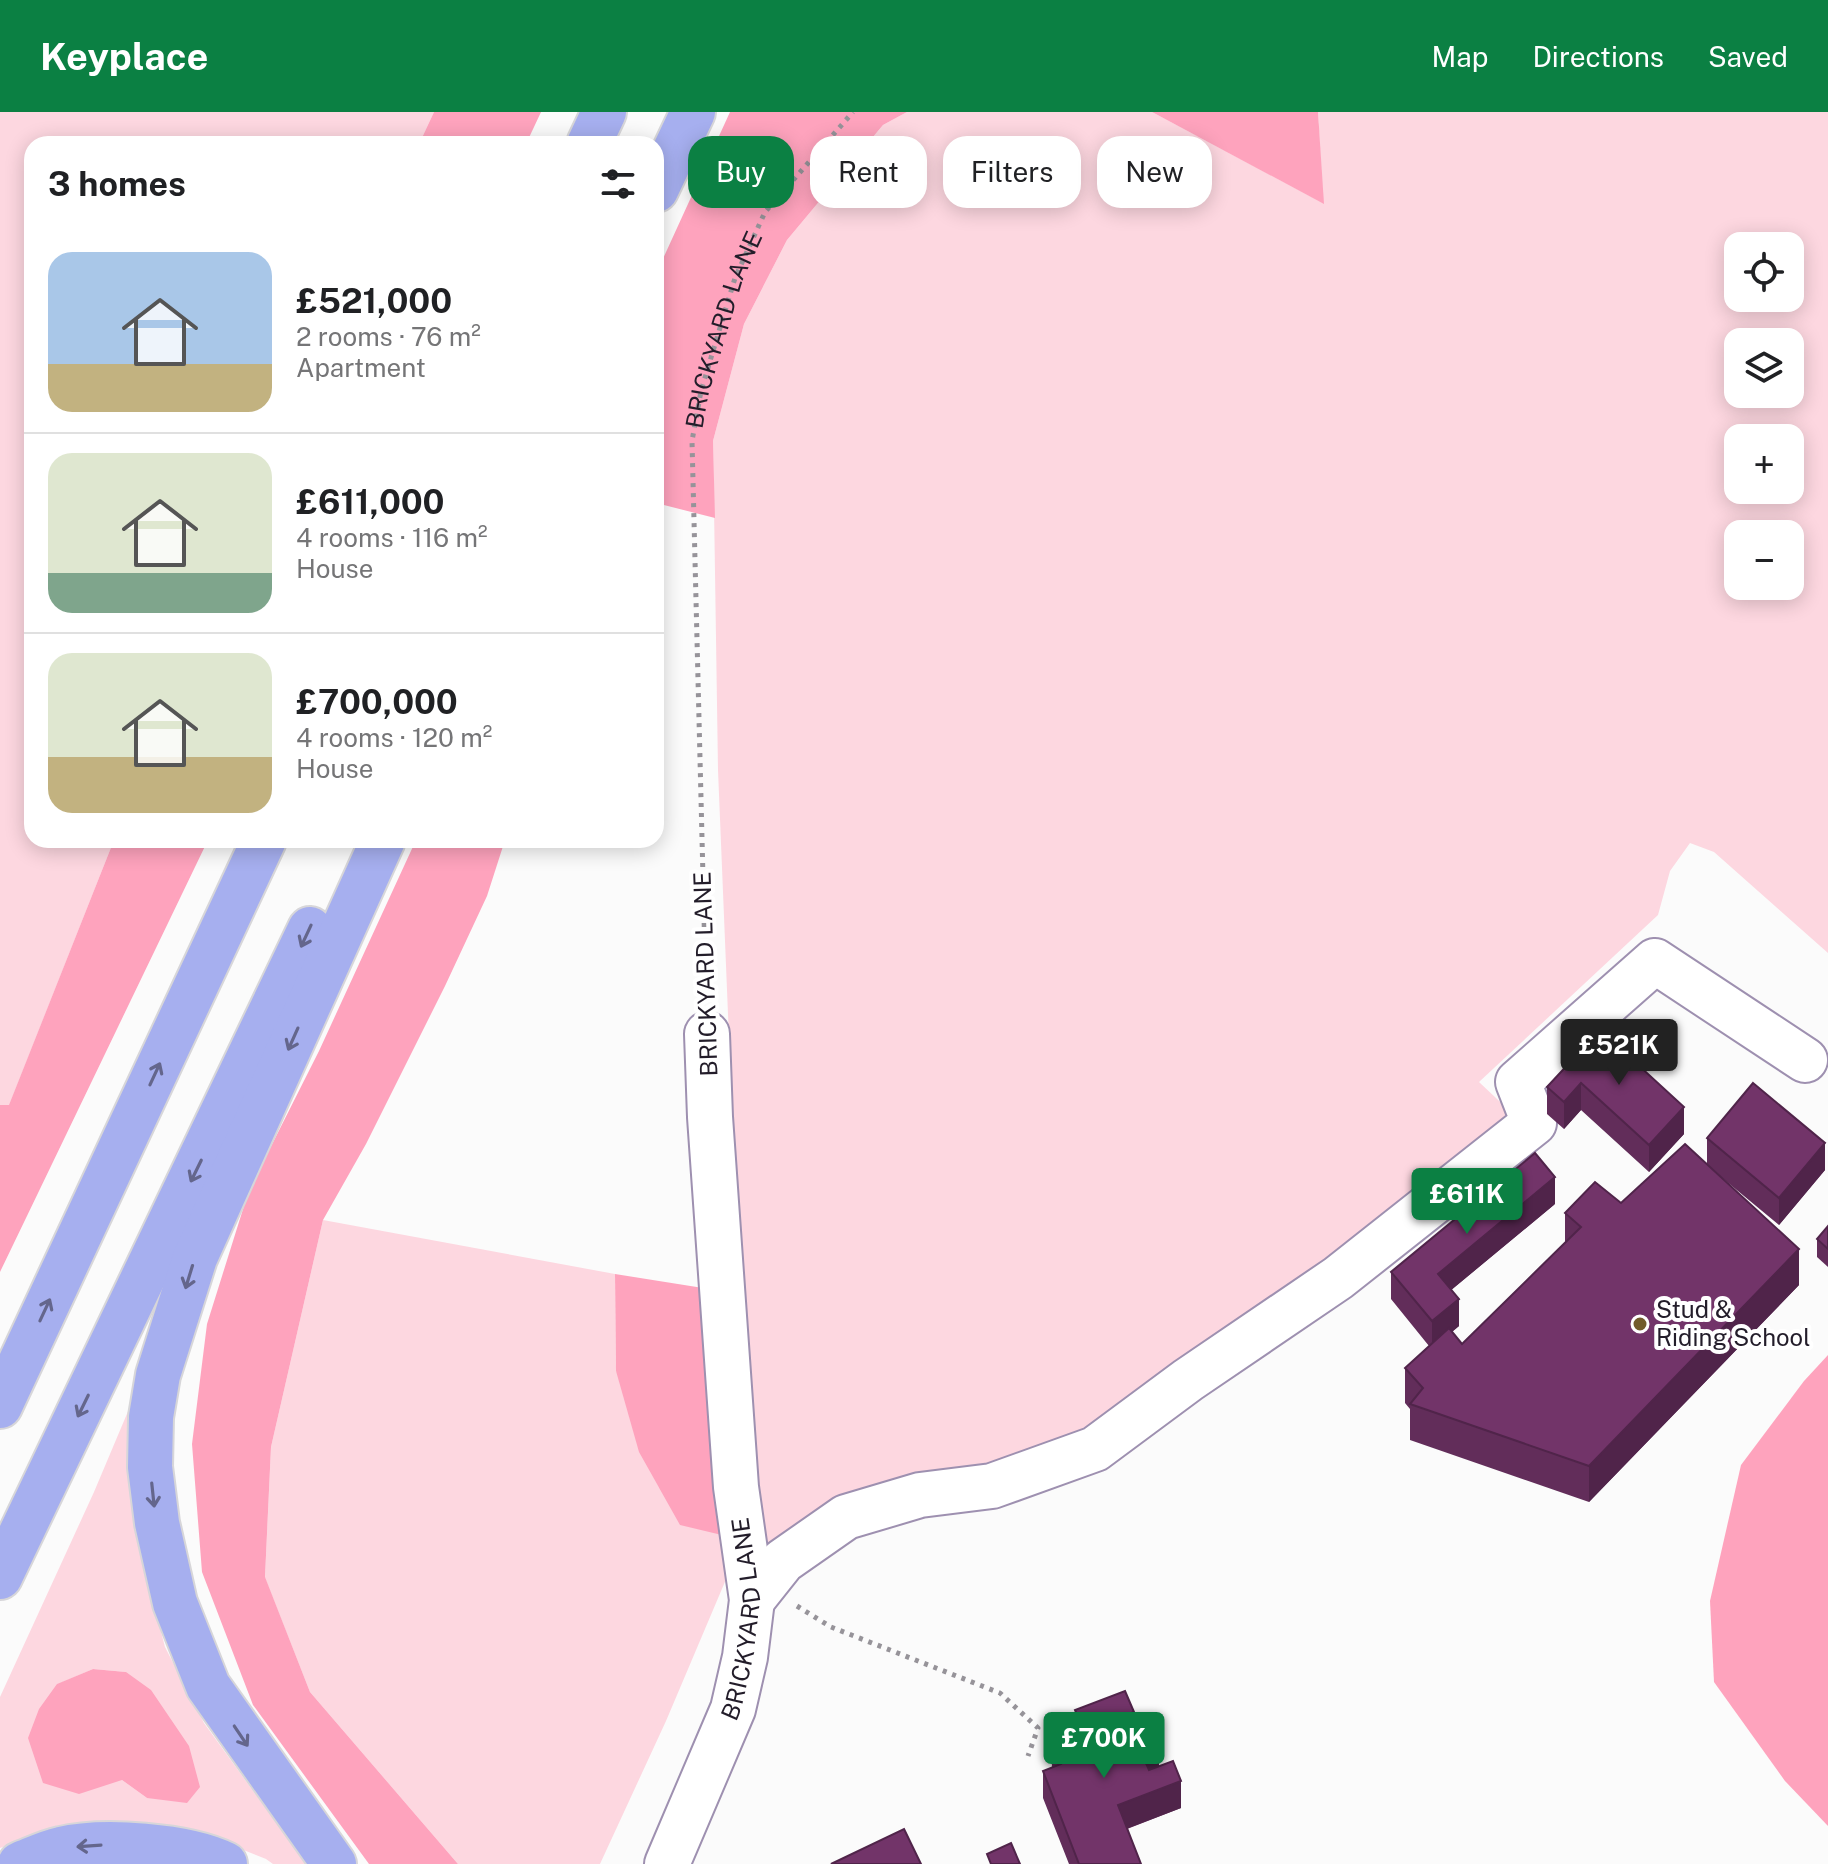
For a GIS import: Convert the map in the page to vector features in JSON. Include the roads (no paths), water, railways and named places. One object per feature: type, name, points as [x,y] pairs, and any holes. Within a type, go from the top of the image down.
[{"type":"highway","points":[[593,136],[604,112]]},
{"type":"highway","points":[[664,173],[693,112]]},
{"type":"highway","points":[[0,1406],[260,848]]},
{"type":"highway","points":[[0,1577],[222,1117],[347,848]]},
{"type":"highway","points":[[334,1864],[208,1686],[175,1603],[157,1523],[150,1467],[151,1417],[158,1375],[195,1258],[379,848]]},
{"type":"highway","points":[[20,1864],[61,1848],[113,1845],[161,1847],[209,1856],[225,1864]]},
{"type":"lane","points":[[752,1600],[783,1561],[846,1517],[920,1495],[992,1486],[1095,1449],[1188,1380],[1338,1278],[1534,1123],[1518,1082],[1655,961],[1805,1060]]},
{"type":"lane","name":"BRICKYARD LANE","points":[[667,1864],[733,1709],[745,1657],[752,1600],[736,1487],[707,1034]]},
{"type":"place","name":"Stud & Riding School","points":[[1640,1324]]}]
